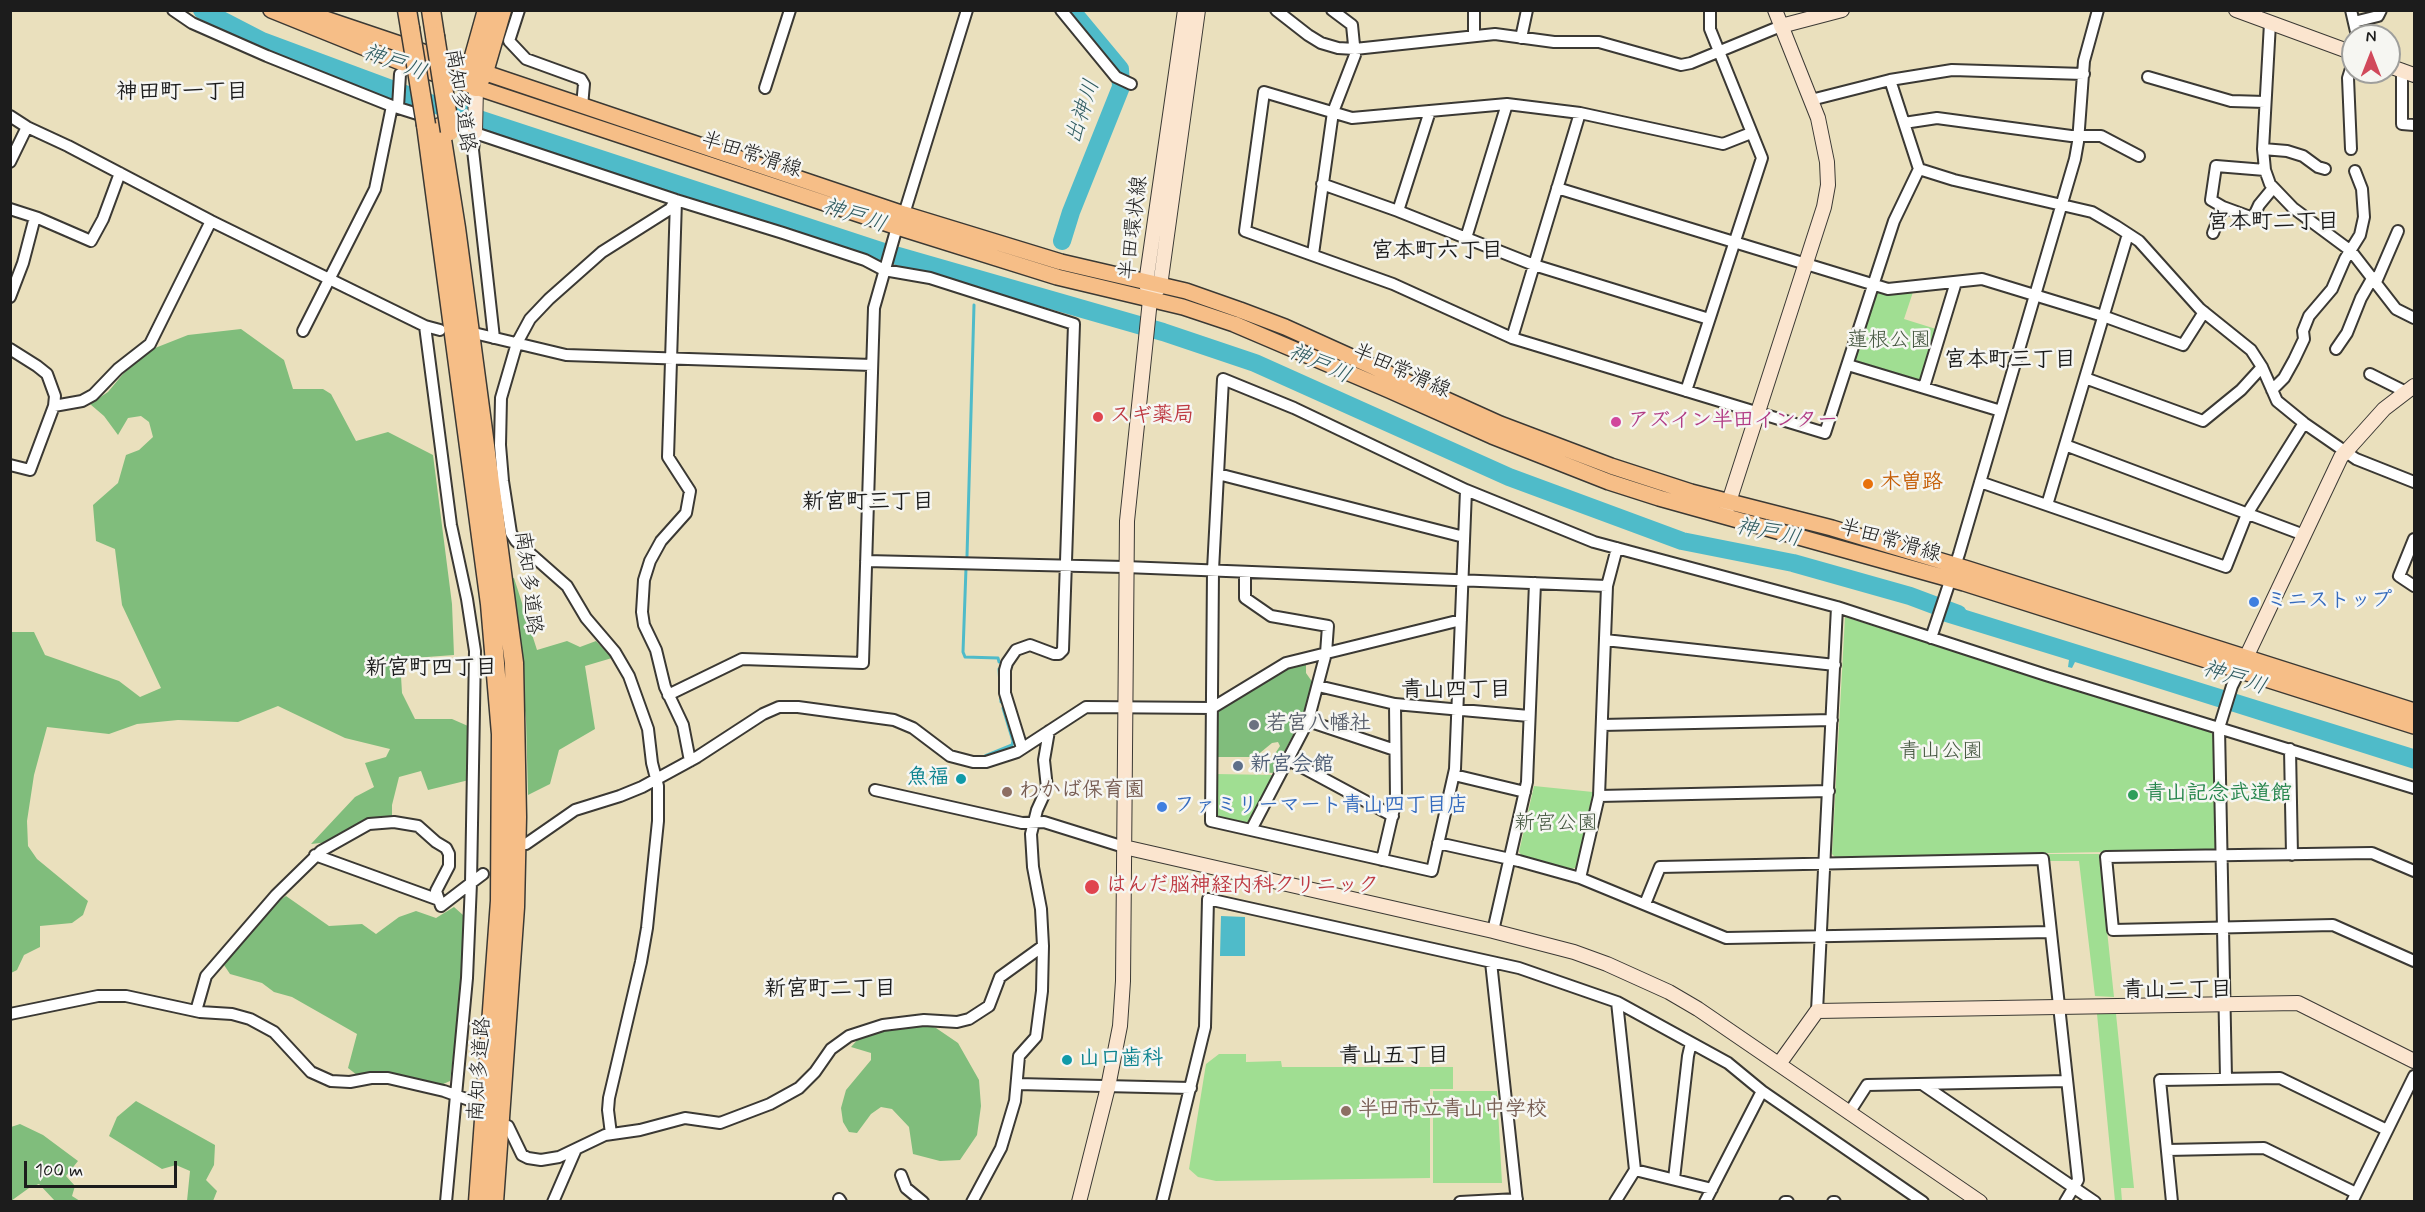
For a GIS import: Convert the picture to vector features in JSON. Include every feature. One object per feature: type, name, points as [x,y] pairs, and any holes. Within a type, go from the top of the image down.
[{"type":"highway","name":"南知多道路","points":[[422,10],[419,27],[445,150],[504,573],[514,663],[517,796],[515,908],[494,1202]]},
{"type":"highway","points":[[419,27],[431,10]]},
{"type":"highway","points":[[477,81],[487,10]]},
{"type":"highway","points":[[477,81],[502,10]]},
{"type":"highway","name":"南知多道路","points":[[439,128],[490,604],[501,734],[500,901],[478,1202]]},
{"type":"main road","name":"半田常滑線","points":[[271,10],[400,68],[477,81],[582,106],[898,227],[1186,291],[1285,327],[1556,446],[1653,480],[1726,509]]},
{"type":"main road","name":"半田常滑線","points":[[299,10],[477,81],[898,227],[1058,277],[1193,310],[1281,343],[1551,461],[1659,498],[1832,528],[1950,580],[2415,726]]},
{"type":"main road","name":"半田常滑線","points":[[2239,672],[2415,711]]},
{"type":"street","points":[[173,10],[192,23],[267,56],[396,105],[676,200],[865,261],[930,278],[1074,324],[1063,650],[1059,654],[1053,654],[1030,645],[1016,650],[1005,670],[1008,707],[1022,748]]},
{"type":"street","points":[[519,10],[509,41],[526,59],[581,79],[584,84],[582,106]]},
{"type":"street","points":[[765,88],[790,10]]},
{"type":"street","points":[[668,695],[742,659],[863,663],[874,308],[967,10]]},
{"type":"street","points":[[1061,10],[1116,77],[1131,84]]},
{"type":"street","name":"半田環状線","points":[[1153,284],[1185,10]]},
{"type":"street","name":"半田環状線","points":[[1150,300],[1198,10]]},
{"type":"street","points":[[1276,10],[1321,43],[1338,48],[1355,49],[1495,34],[1554,42],[1599,42],[1681,65],[1781,26],[1842,10]]},
{"type":"street","points":[[1313,254],[1333,112],[1355,55],[1352,25],[1345,15],[1332,10]]},
{"type":"street","points":[[1474,10],[1474,36]]},
{"type":"street","points":[[1521,38],[1527,10]]},
{"type":"street","points":[[1686,391],[1762,158],[1710,29],[1710,10]]},
{"type":"street","points":[[1726,509],[1824,207],[1827,185],[1824,138],[1775,10]]},
{"type":"street","points":[[1933,632],[2062,205],[2079,135],[2086,53],[2098,10]]},
{"type":"street","points":[[2236,10],[2341,49]]},
{"type":"street","points":[[2352,16],[2378,16],[2381,10]]},
{"type":"street","points":[[2270,23],[2263,149],[2265,170],[2273,188],[2293,207],[2350,251],[2396,309],[2415,318]]},
{"type":"street","points":[[303,331],[375,189],[396,105],[400,68]]},
{"type":"street","points":[[1811,100],[1890,80],[1952,70],[2084,75]]},
{"type":"street","points":[[2402,70],[2402,124],[2415,125]]},
{"type":"street","points":[[2148,77],[2230,101],[2265,102]]},
{"type":"street","points":[[1751,133],[1723,144],[1580,113],[1507,104],[1352,118],[1264,92],[1245,231],[1393,284],[1512,338],[1825,433],[1894,221],[1919,169],[1890,80]]},
{"type":"street","points":[[477,81],[473,150],[494,338]]},
{"type":"street","points":[[2348,84],[2351,149]]},
{"type":"street","points":[[1466,238],[1507,104]]},
{"type":"street","points":[[1398,211],[1430,111]]},
{"type":"street","points":[[1512,338],[1580,113]]},
{"type":"street","points":[[10,116],[27,128],[211,221],[425,326],[440,330]]},
{"type":"street","points":[[1904,123],[1937,118],[2101,136],[2139,156]]},
{"type":"street","points":[[10,162],[27,128]]},
{"type":"street","points":[[2263,149],[2287,151],[2303,156],[2318,167],[2325,169]]},
{"type":"street","points":[[2265,170],[2217,166],[2211,200],[2253,218],[2259,205],[2273,188]]},
{"type":"street","points":[[1919,169],[1954,180],[2092,212],[2128,234],[2139,241],[2204,312],[2251,350],[2262,367],[2277,401],[2356,459],[2415,482]]},
{"type":"street","points":[[2272,390],[2284,378],[2294,360],[2304,339],[2303,331],[2309,315],[2332,289],[2350,251],[2360,236],[2364,217],[2362,189],[2355,171]]},
{"type":"street","points":[[10,209],[91,241],[103,219],[120,173]]},
{"type":"street","points":[[1322,183],[1534,265],[1709,319]]},
{"type":"street","points":[[1557,188],[1888,289],[1982,279],[2103,315],[2183,345],[2204,312]]},
{"type":"street","points":[[611,1134],[609,1098],[647,928],[658,786],[646,719],[625,668],[615,652],[586,618],[567,586],[516,541],[511,532],[500,445],[501,399],[517,343],[530,320],[549,299],[602,252],[670,209],[676,200]]},
{"type":"street","points":[[676,200],[668,457],[690,491],[686,513],[661,541],[650,561],[644,580],[642,620],[656,650],[668,695],[683,725],[690,761]]},
{"type":"street","points":[[2213,233],[2223,207]]},
{"type":"street","points":[[10,297],[23,262],[35,217]]},
{"type":"street","points":[[54,406],[82,400],[93,395],[118,369],[150,344],[211,221]]},
{"type":"street","points":[[2336,349],[2348,333],[2361,298],[2374,280],[2398,231]]},
{"type":"street","points":[[2047,505],[2128,234]]},
{"type":"street","points":[[1924,387],[1956,282]]},
{"type":"street","points":[[1079,1202],[1108,1087],[1120,1026],[1123,981],[1125,567],[1127,521],[1150,300]]},
{"type":"street","points":[[425,326],[451,525],[475,651],[467,978],[446,1202]]},
{"type":"street","points":[[478,334],[566,355],[872,365]]},
{"type":"street","points":[[10,349],[47,374],[55,396],[54,406],[30,470],[10,465]]},
{"type":"street","points":[[1848,365],[2001,411]]},
{"type":"street","points":[[2085,378],[2203,422],[2241,390],[2262,367]]},
{"type":"street","points":[[2370,374],[2410,389]]},
{"type":"street","points":[[1466,490],[1454,776],[1432,871],[1211,821],[1213,570],[1223,379],[1294,408],[1466,490],[1594,542],[1933,632],[2415,788]]},
{"type":"street","points":[[2226,1078],[2220,723],[2239,672],[2345,452],[2384,409],[2410,389]]},
{"type":"street","points":[[1980,482],[2226,567],[2247,514],[2304,423]]},
{"type":"street","points":[[2065,445],[2304,535]]},
{"type":"street","points":[[1218,474],[1464,537]]},
{"type":"street","points":[[2415,539],[2399,576],[2415,586]]},
{"type":"street","points":[[1580,878],[1599,796],[1606,586],[1617,548]]},
{"type":"street","points":[[866,561],[1125,567],[1606,586]]},
{"type":"street","points":[[1245,572],[1245,598],[1270,616],[1328,626],[1326,653],[1308,721],[1251,830]]},
{"type":"street","points":[[1493,931],[1525,792],[1535,584]]},
{"type":"street","points":[[1779,1064],[1817,1011],[1837,608]]},
{"type":"street","points":[[526,844],[575,810],[620,796],[690,761],[770,710],[788,706],[894,720],[913,728],[950,756],[973,762],[996,760],[1022,748],[1086,707],[1212,708],[1286,663],[1461,620]]},
{"type":"street","points":[[1605,639],[1834,665]]},
{"type":"street","points":[[1318,686],[1395,704],[1529,716]]},
{"type":"street","points":[[1382,860],[1396,800],[1395,704]]},
{"type":"street","points":[[1602,725],[1832,720]]},
{"type":"street","points":[[1308,721],[1395,750]]},
{"type":"street","points":[[972,1202],[1001,1148],[1015,1101],[1019,1056],[1036,1037],[1042,991],[1043,946],[1041,909],[1033,867],[1031,834],[1047,788],[1044,760],[1049,731]]},
{"type":"street","points":[[2290,749],[2292,855]]},
{"type":"street","points":[[1287,759],[1392,816]]},
{"type":"street","points":[[1454,776],[1525,792]]},
{"type":"street","points":[[875,790],[1022,823],[1044,822],[1124,847],[1493,931],[1574,952],[1637,977],[1698,1010],[1980,1202]]},
{"type":"street","points":[[1599,796],[1829,791]]},
{"type":"street","points":[[196,1011],[206,976],[276,895],[315,855],[369,824],[394,822],[418,826],[446,848],[449,855],[449,866],[436,891],[441,906],[483,874]]},
{"type":"street","points":[[1438,843],[1580,878],[1726,938],[2051,932]]},
{"type":"street","points":[[2415,871],[2372,853],[2106,857],[2113,930],[2333,925],[2415,962]]},
{"type":"street","points":[[315,855],[439,900]]},
{"type":"street","points":[[1645,904],[1660,867],[2043,859],[2078,1180],[2066,1202]]},
{"type":"street","points":[[1165,1201],[1205,1027],[1208,899],[1519,968],[1617,1002],[1728,1064],[1762,1091],[1923,1202]]},
{"type":"street","points":[[508,1126],[520,1152],[528,1158],[551,1159],[611,1134],[632,1132],[685,1118],[720,1123],[770,1104],[799,1088],[815,1072],[831,1049],[849,1036],[883,1025],[924,1020],[957,1022],[969,1019],[989,1006],[1000,977],[1043,946]]},
{"type":"street","points":[[1460,1202],[1517,1200],[1491,962]]},
{"type":"street","points":[[10,1014],[98,996],[126,996],[196,1011],[232,1014],[250,1019],[274,1032],[311,1072],[331,1081],[350,1082],[388,1078],[469,1100]]},
{"type":"street","points":[[1615,1202],[1635,1170],[1617,1002]]},
{"type":"street","points":[[1817,1011],[2298,1002],[2415,1061]]},
{"type":"street","points":[[1674,1179],[1691,1043]]},
{"type":"street","points":[[2167,1150],[2264,1148],[2354,1197],[2415,1076]]},
{"type":"street","points":[[2172,1202],[2160,1080],[2280,1078],[2387,1130]]},
{"type":"street","points":[[1849,1113],[1867,1085],[2067,1081]]},
{"type":"street","points":[[1017,1084],[1191,1088]]},
{"type":"street","points":[[1922,1084],[2095,1202]]},
{"type":"street","points":[[1705,1202],[1762,1091]]},
{"type":"street","points":[[553,1202],[576,1149]]},
{"type":"street","points":[[1635,1170],[1712,1189]]},
{"type":"street","points":[[901,1175],[906,1188],[923,1202]]},
{"type":"green space","name":"蓮根公園","points":[[1880,291],[1913,292],[1904,319],[1936,329],[1921,378],[1917,380],[1857,361],[1855,357],[1876,293]]},
{"type":"green space","points":[[241,329],[284,360],[293,389],[323,389],[331,394],[356,441],[388,432],[433,455],[452,604],[454,655],[400,659],[402,693],[415,719],[452,719],[468,726],[469,780],[428,790],[421,771],[399,777],[392,805],[392,818],[329,842],[311,844],[355,797],[374,787],[365,763],[386,757],[390,749],[345,738],[278,706],[238,722],[178,720],[137,724],[109,734],[47,727],[34,775],[27,821],[28,846],[37,859],[88,901],[83,915],[72,923],[40,926],[40,947],[24,955],[17,970],[11,973],[11,632],[34,632],[45,655],[119,681],[140,697],[161,688],[122,605],[115,549],[96,541],[93,505],[118,483],[126,455],[139,450],[153,437],[149,422],[141,416],[128,418],[118,435],[104,416],[90,404],[108,392],[123,374],[150,350],[188,335]]},
{"type":"green space","points":[[514,578],[537,650],[567,641],[580,647],[596,641],[612,658],[585,666],[595,729],[559,750],[550,784],[528,795],[526,719],[509,579]]},
{"type":"green space","name":"青山公園","points":[[1845,617],[2209,731],[2213,735],[2215,848],[2212,850],[1835,857],[1832,854]]},
{"type":"green space","points":[[1306,664],[1306,673],[1313,683],[1303,716],[1273,773],[1263,772],[1280,746],[1278,742],[1272,743],[1255,757],[1216,757],[1215,714],[1288,668]]},
{"type":"green space","points":[[1216,774],[1273,775],[1250,822],[1246,824],[1218,818],[1215,815]]},
{"type":"green space","name":"新宮公園","points":[[1534,786],[1593,792],[1577,867],[1572,869],[1522,856],[1519,852]]},
{"type":"green space","points":[[2045,854],[2099,854],[2114,997],[2095,996],[2079,861],[2047,861]]},
{"type":"green space","points":[[286,896],[329,926],[362,924],[376,934],[399,917],[416,911],[436,918],[454,907],[463,915],[461,995],[450,1081],[441,1085],[402,1075],[357,1075],[348,1068],[357,1034],[292,997],[274,992],[262,983],[230,974],[224,965],[273,905]]},
{"type":"green space","points":[[2097,1014],[2116,1014],[2134,1188],[2121,1188],[2122,1201],[2115,1201]]},
{"type":"green space","points":[[926,1025],[936,1028],[958,1043],[979,1080],[981,1106],[977,1135],[960,1160],[940,1161],[913,1154],[909,1127],[892,1109],[881,1107],[871,1114],[857,1133],[849,1132],[843,1122],[841,1108],[846,1090],[871,1060],[871,1053],[851,1047],[860,1037],[882,1031]]},
{"type":"green space","points":[[1219,1054],[1246,1054],[1246,1062],[1281,1061],[1282,1067],[1453,1067],[1453,1089],[1430,1089],[1430,1178],[1216,1181],[1198,1177],[1189,1169],[1206,1064]]},
{"type":"green space","points":[[1433,1091],[1497,1091],[1502,1183],[1433,1183]]},
{"type":"green space","points":[[136,1101],[215,1145],[214,1165],[206,1180],[217,1191],[213,1201],[187,1201],[190,1171],[176,1165],[162,1169],[109,1136],[117,1117]]},
{"type":"green space","points":[[20,1124],[43,1135],[78,1161],[66,1176],[75,1186],[72,1196],[80,1201],[55,1201],[39,1184],[11,1201],[11,1127]]},
{"type":"water","points":[[1947,604],[2414,749],[2414,769],[2075,662],[2072,668],[2068,667],[2069,660],[1942,621]]},
{"type":"water","points":[[1221,916],[1245,917],[1245,956],[1220,956]]},
{"type":"waterway","name":"神戸川","points":[[202,10],[262,41],[418,99],[884,252],[1163,332],[1255,363],[1509,477],[1682,541],[1793,563],[1910,596],[1958,614]]},
{"type":"waterway","name":"出神川","points":[[1062,241],[1071,212],[1121,87],[1120,69],[1071,10]]},
{"type":"waterway","points":[[967,556],[974,305]]},
{"type":"waterway","points":[[966,568],[963,652],[965,657],[998,658],[999,662]]},
{"type":"waterway","points":[[999,669],[1001,702]]},
{"type":"waterway","points":[[985,756],[1012,745],[1013,741],[1003,708]]},
{"type":"place","name":"スギ薬局","points":[[1098,417]]},
{"type":"place","name":"アズイン半田インター","points":[[1616,422]]},
{"type":"place","name":"木曽路","points":[[1868,484]]},
{"type":"place","name":"ミニストップ","points":[[2254,602]]},
{"type":"place","name":"若宮八幡社","points":[[1254,725]]},
{"type":"place","name":"新宮会館","points":[[1238,766]]},
{"type":"place","name":"魚福","points":[[961,779]]},
{"type":"place","name":"わかば保育園","points":[[1007,792]]},
{"type":"place","name":"青山記念武道館","points":[[2133,795]]},
{"type":"place","name":"ファミリーマート青山四丁目店","points":[[1162,807]]},
{"type":"place","name":"はんだ脳神経内科クリニック","points":[[1092,887]]},
{"type":"place","name":"山口歯科","points":[[1067,1060]]},
{"type":"place","name":"半田市立青山中学校","points":[[1346,1111]]},
{"type":"district","name":"神田町一丁目","points":[[182,93]]},
{"type":"district","name":"宮本町二丁目","points":[[2273,223]]},
{"type":"district","name":"宮本町六丁目","points":[[1437,252]]},
{"type":"district","name":"宮本町三丁目","points":[[2010,361]]},
{"type":"district","name":"新宮町三丁目","points":[[868,503]]},
{"type":"district","name":"新宮町四丁目","points":[[431,669]]},
{"type":"district","name":"青山四丁目","points":[[1456,691]]},
{"type":"district","name":"新宮町二丁目","points":[[830,990]]},
{"type":"district","name":"青山二丁目","points":[[2177,991]]},
{"type":"district","name":"青山五丁目","points":[[1394,1057]]}]
